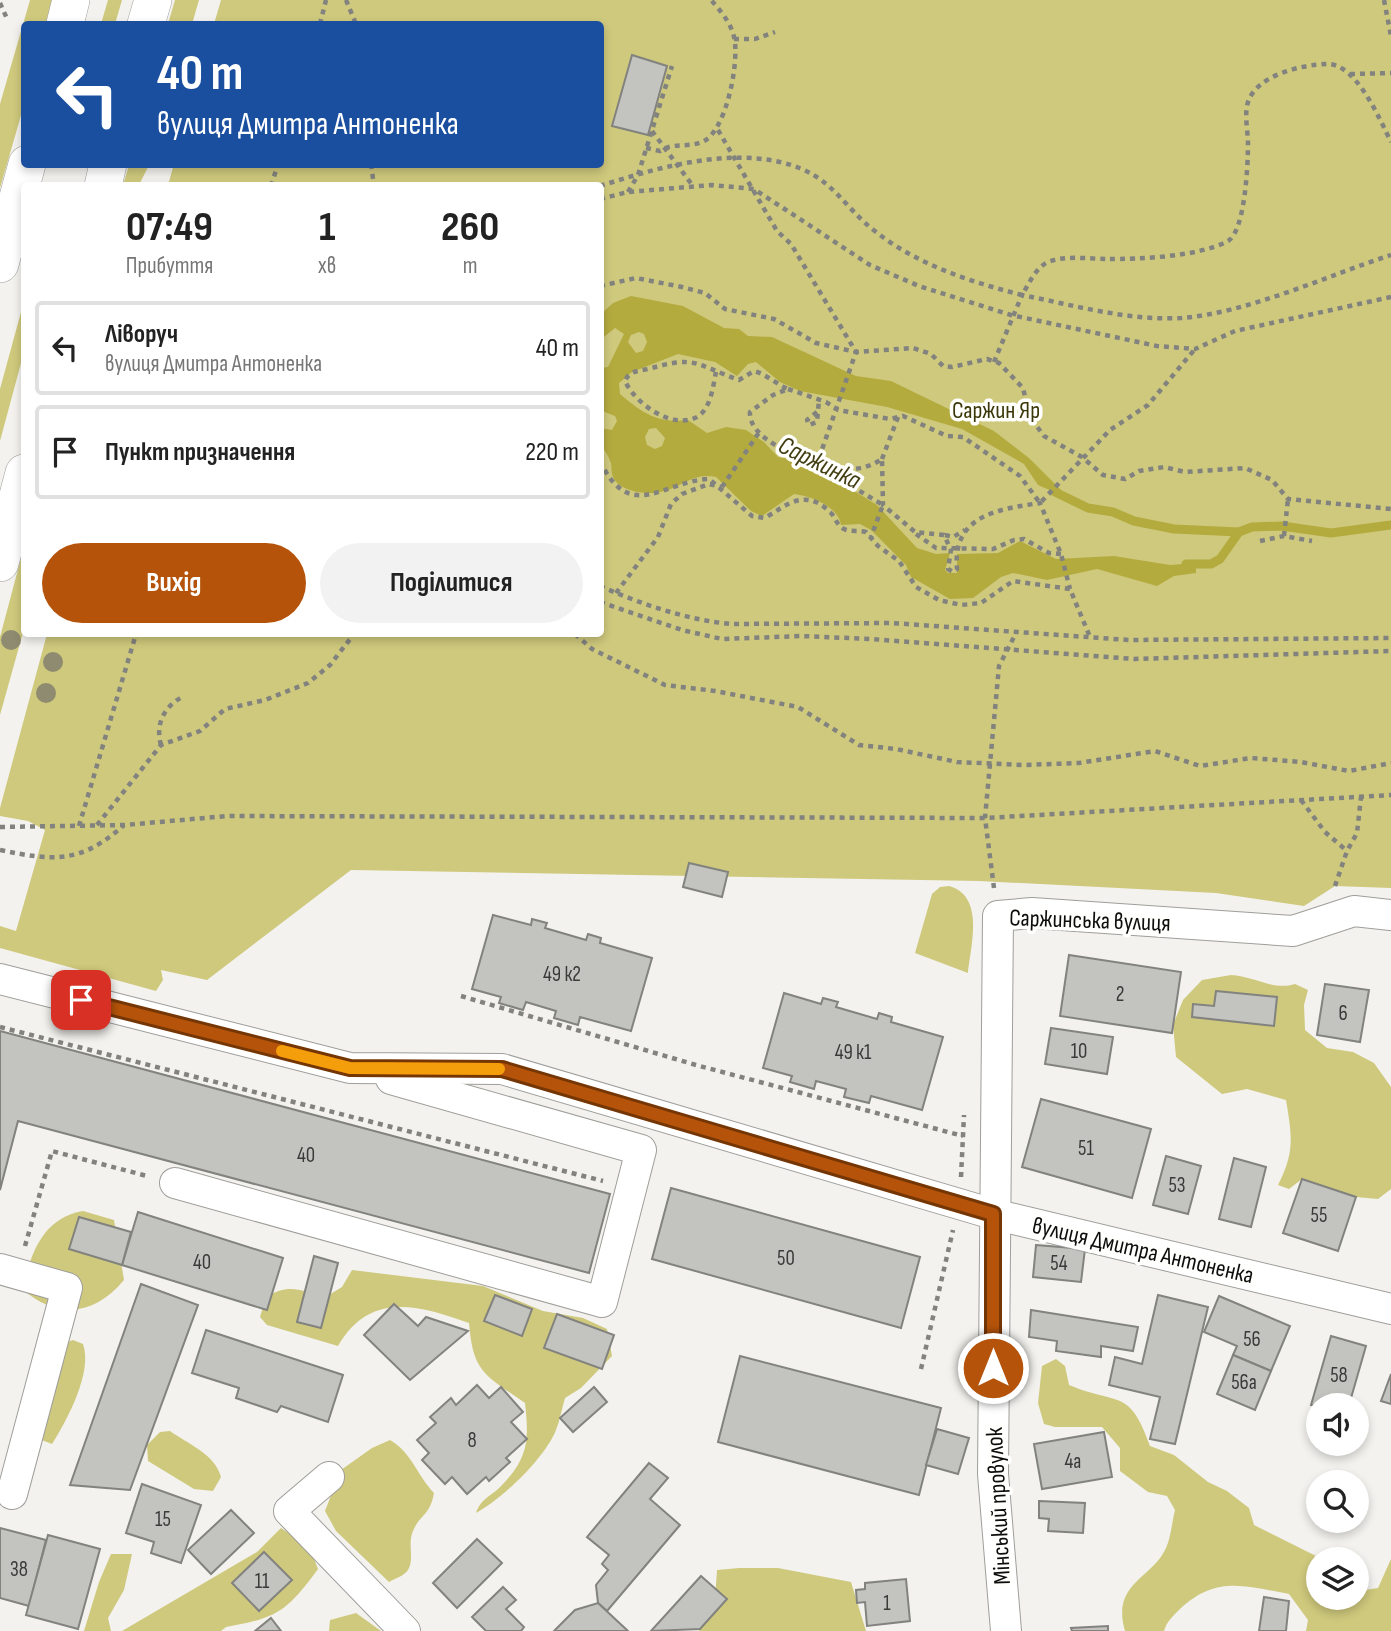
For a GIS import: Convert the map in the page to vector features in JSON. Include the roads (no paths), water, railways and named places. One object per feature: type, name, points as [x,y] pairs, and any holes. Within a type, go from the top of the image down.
[{"type":"main road","points":[[66,21],[71,0]]},
{"type":"main road","points":[[147,21],[153,0]]},
{"type":"main road","points":[[0,264],[21,186]]},
{"type":"main road","points":[[0,563],[21,484]]},
{"type":"street","name":"Саржинська вулиця","points":[[993,1214],[998,916],[1032,913],[1293,931],[1354,911],[1391,915]]},
{"type":"street","name":"вулиця Дмитра Антоненка","points":[[0,979],[350,1068],[502,1069],[993,1214],[1391,1309]]},
{"type":"street","points":[[175,1183],[602,1302],[640,1150],[350,1068]]},
{"type":"street","name":"Мінський провулок","points":[[993,1214],[993,1474],[1006,1631]]},
{"type":"street","points":[[9,1272],[67,1288],[12,1494]]},
{"type":"street","points":[[329,1477],[289,1511],[405,1631]]},
{"type":"waterway","name":"Саржинка","points":[[1055,492],[1088,508],[1113,512],[1134,521],[1174,529],[1239,532]]},
{"type":"waterway","name":"Саржинка","points":[[1186,564],[1211,564],[1220,559],[1239,532],[1252,527],[1282,526],[1331,533],[1391,525]]},
{"type":"park label","name":"Саржин Яр","points":[[996,410]]}]
